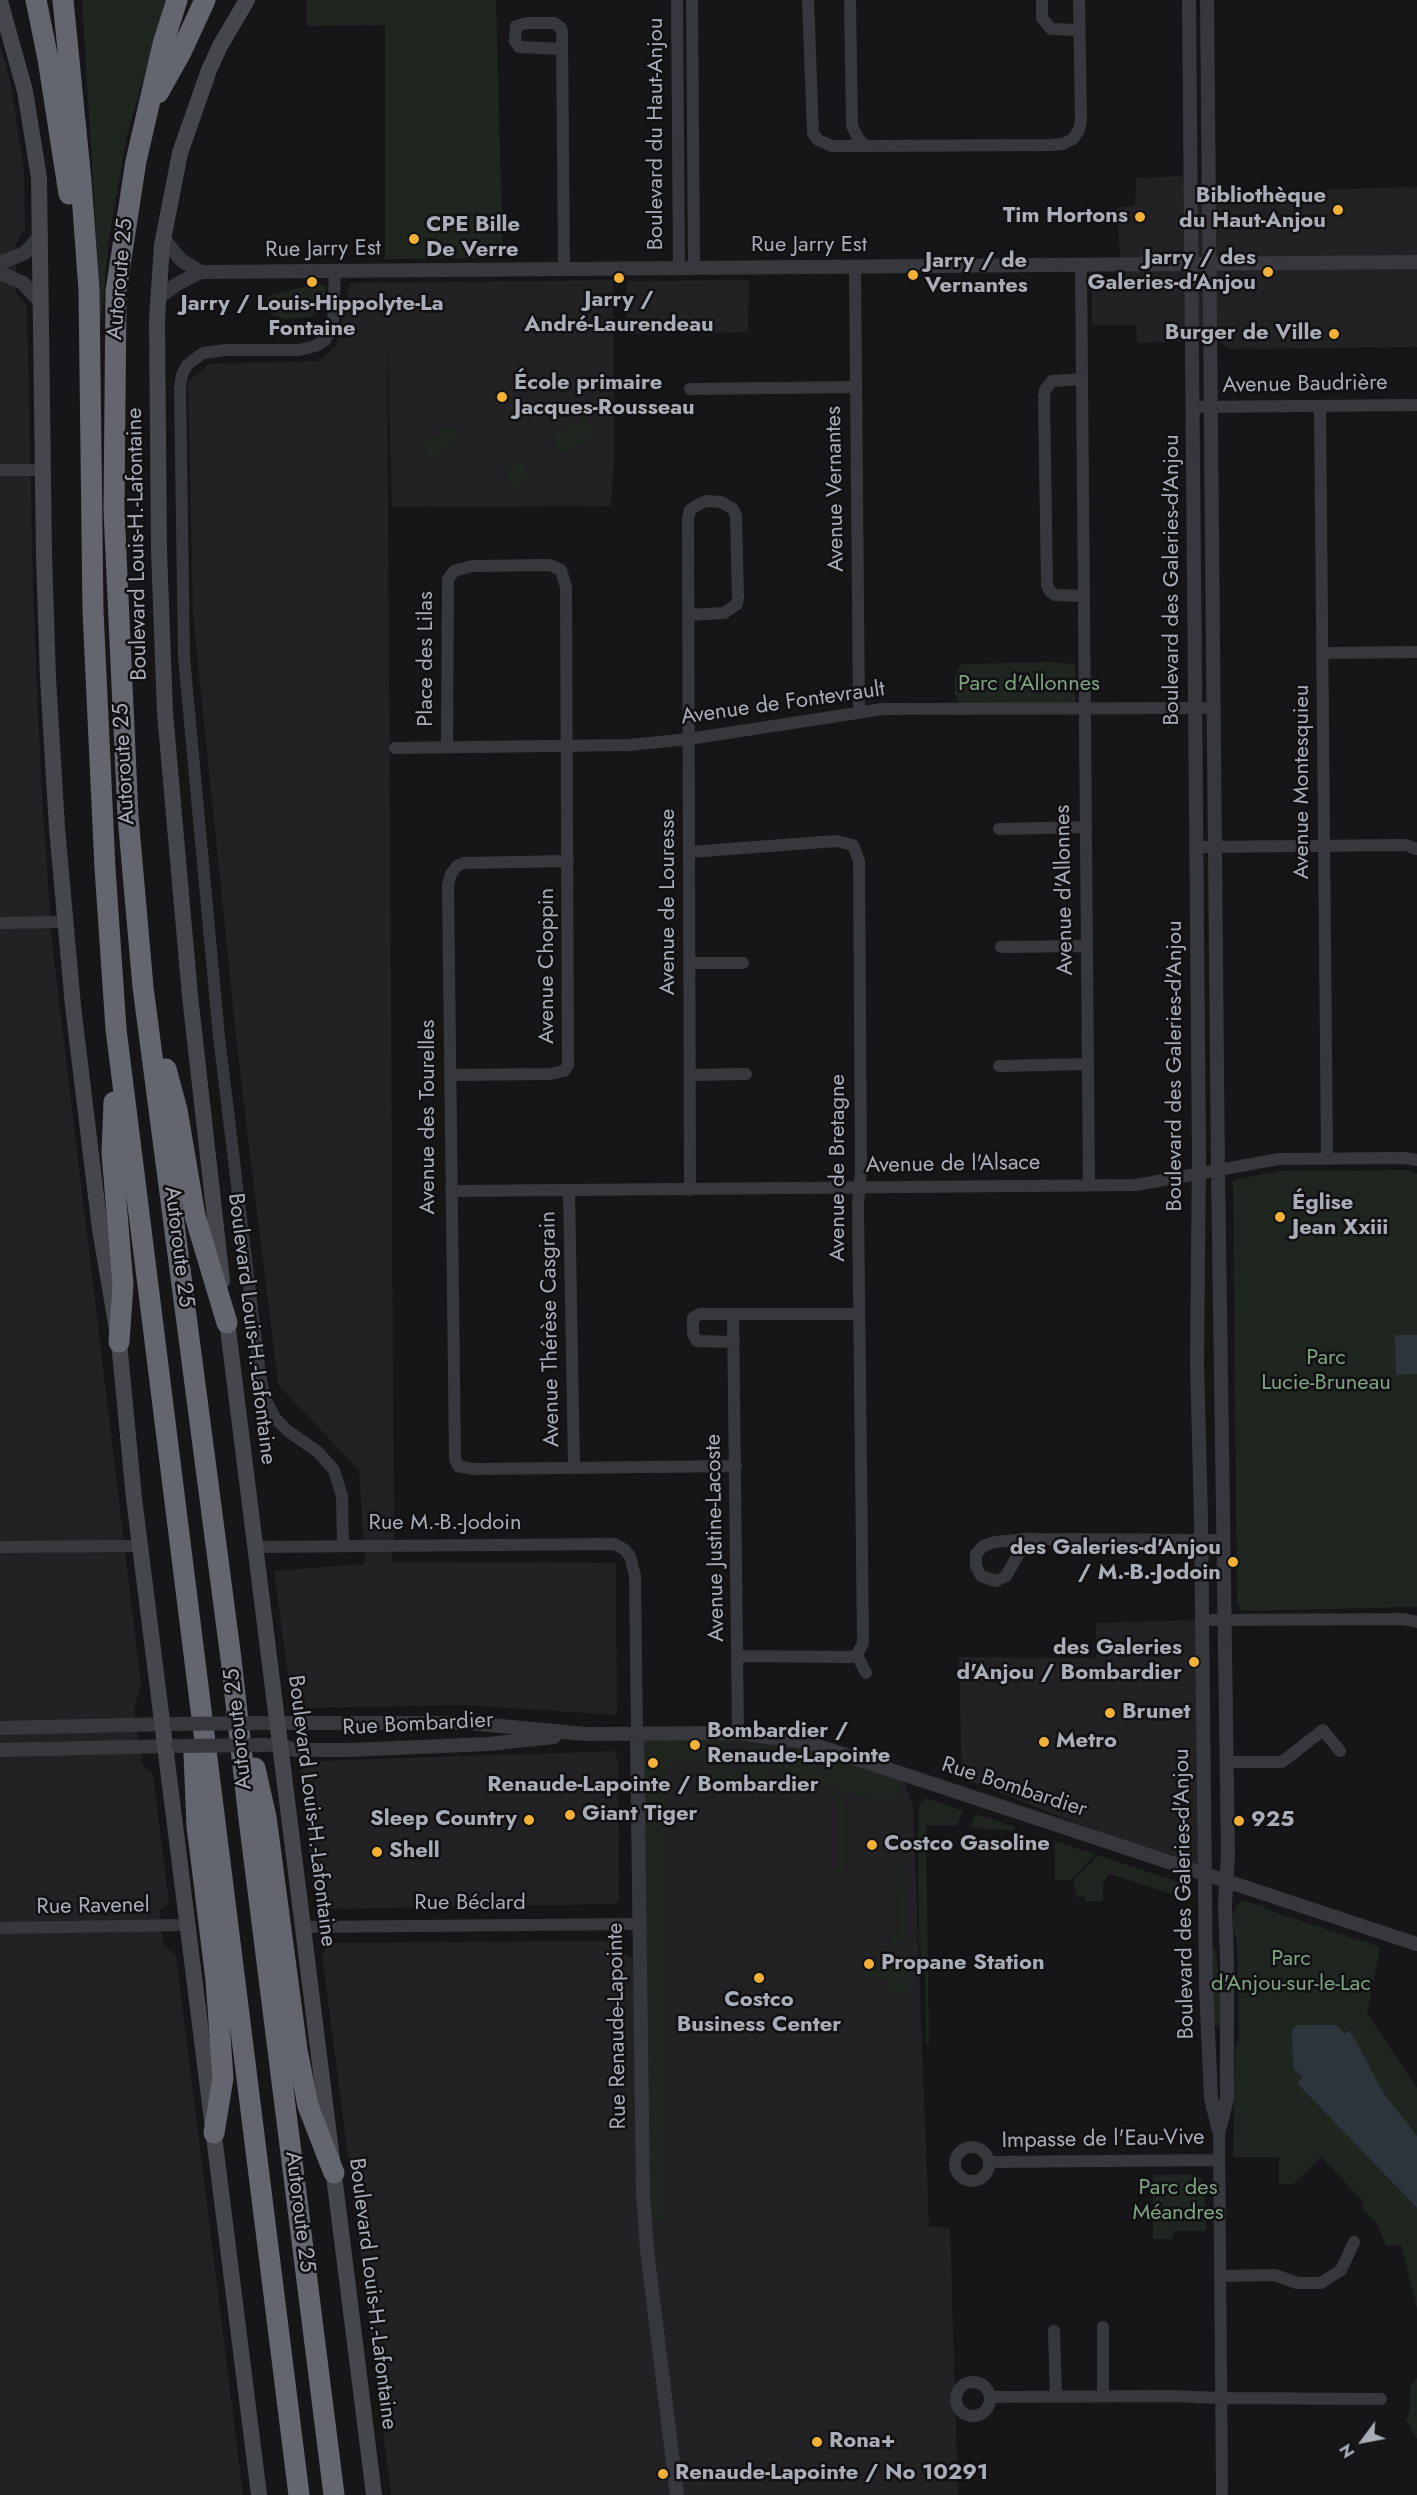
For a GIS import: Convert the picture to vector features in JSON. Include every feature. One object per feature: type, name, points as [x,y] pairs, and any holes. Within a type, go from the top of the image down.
[{"type":"highway","points":[[36,0],[48,59],[89,316]]},
{"type":"highway","name":"Autoroute 25","points":[[63,0],[84,217],[89,316],[93,611],[105,868],[116,1029],[299,2495]]},
{"type":"highway","points":[[146,114],[182,52],[206,0]]},
{"type":"highway","name":"Autoroute 25","points":[[176,2],[146,114],[131,184],[118,272],[114,441],[116,593],[124,758],[143,987],[231,1659],[334,2495]]},
{"type":"highway","points":[[143,987],[177,1110],[195,1216],[227,1323]]},
{"type":"highway","points":[[116,1029],[112,1153],[123,1285],[118,1342]]},
{"type":"highway","points":[[187,1601],[197,1826],[216,1980],[223,2078],[214,2133]]},
{"type":"highway","points":[[231,1659],[266,1817],[292,2019],[305,2095],[334,2174]]},
{"type":"main road","name":"Boulevard Louis-H.-Lafontaine","points":[[247,0],[218,51],[190,119],[173,183],[163,238],[158,298],[159,550],[165,713],[190,996],[255,1547],[273,1745],[303,1927],[374,2495]]},
{"type":"main road","points":[[0,1],[21,70],[34,135],[40,189],[48,678],[65,921],[98,1219],[118,1342],[140,1546],[169,1724],[187,1925],[259,2495]]},
{"type":"street","name":"Boulevard du Haut-Anjou","points":[[677,0],[679,267]]},
{"type":"street","name":"Boulevard du Haut-Anjou","points":[[692,0],[694,267]]},
{"type":"street","points":[[808,0],[811,124],[818,140],[831,146],[1051,145],[1063,144],[1073,139],[1082,121],[1079,0]]},
{"type":"street","points":[[850,0],[852,126],[859,140],[866,146]]},
{"type":"street","points":[[1042,0],[1042,18],[1052,29],[1080,30]]},
{"type":"street","name":"Boulevard des Galeries-d'Anjou","points":[[1189,0],[1197,847],[1197,1363],[1206,1986],[1211,2098],[1219,2130],[1221,2495]]},
{"type":"street","name":"Boulevard des Galeries-d'Anjou","points":[[1207,0],[1218,1171],[1223,1363],[1228,1854],[1225,1906],[1227,2099],[1219,2130]]},
{"type":"street","points":[[562,49],[564,269]]},
{"type":"street","points":[[0,263],[25,253],[41,235]]},
{"type":"street","points":[[163,238],[181,260],[201,272]]},
{"type":"street","name":"Rue Jarry Est","points":[[158,298],[177,284],[201,272],[1417,262]]},
{"type":"street","name":"Avenue d'Allonnes","points":[[1081,264],[1089,1184]]},
{"type":"street","name":"Avenue Vernantes","points":[[855,267],[859,712]]},
{"type":"street","name":"Boulevard Louis-H.-Lafontaine","points":[[335,270],[333,326],[327,337],[308,348],[225,350],[197,355],[184,370],[180,388],[184,657],[219,1037],[260,1375],[265,1398],[275,1418],[288,1431],[318,1452],[334,1470],[342,1496],[343,1545]]},
{"type":"street","points":[[0,273],[23,283],[41,303]]},
{"type":"street","points":[[1082,379],[1052,381],[1045,390],[1044,396],[1047,585],[1055,595],[1084,596]]},
{"type":"street","points":[[690,389],[856,387]]},
{"type":"street","name":"Avenue Baudrière","points":[[1193,407],[1417,405]]},
{"type":"street","name":"Avenue Montesquieu","points":[[1320,406],[1327,1158]]},
{"type":"street","points":[[0,470],[43,470]]},
{"type":"street","name":"Avenue de Louresse","points":[[689,615],[723,613],[736,604],[738,597],[736,516],[733,509],[721,502],[702,502],[693,507],[688,514],[690,1190]]},
{"type":"street","name":"Place des Lilas","points":[[447,746],[448,579],[454,571],[463,567],[544,565],[561,570],[565,578],[567,745]]},
{"type":"street","points":[[1323,653],[1417,652]]},
{"type":"street","name":"Avenue de Fontevrault","points":[[395,748],[609,746],[689,739],[883,710],[1214,708]]},
{"type":"street","name":"Avenue Choppin","points":[[450,1075],[550,1074],[564,1071],[568,1065],[567,745]]},
{"type":"street","points":[[999,829],[1085,827]]},
{"type":"street","name":"Avenue de Bretagne","points":[[690,852],[836,841],[853,845],[857,853],[863,1643],[856,1655]]},
{"type":"street","points":[[1197,847],[1406,845],[1417,849]]},
{"type":"street","name":"Avenue des Tourelles","points":[[568,861],[464,863],[457,866],[451,874],[448,885],[451,1191],[454,1450],[458,1466],[473,1469],[574,1467]]},
{"type":"street","points":[[0,923],[65,921]]},
{"type":"street","points":[[1001,947],[1086,946]]},
{"type":"street","points":[[690,963],[743,963]]},
{"type":"street","points":[[999,1066],[1088,1064]]},
{"type":"street","points":[[691,1075],[746,1074]]},
{"type":"street","name":"Avenue de l'Alsace","points":[[451,1191],[1136,1185],[1279,1159],[1404,1158],[1417,1160]]},
{"type":"street","name":"Avenue Thérèse Casgrain","points":[[569,1190],[574,1467]]},
{"type":"street","points":[[734,1342],[695,1339],[693,1334],[695,1316],[859,1314]]},
{"type":"street","name":"Avenue Justine-Lacoste","points":[[733,1315],[738,1733]]},
{"type":"street","points":[[1197,1363],[1223,1363]]},
{"type":"street","points":[[574,1467],[736,1467]]},
{"type":"street","points":[[1027,1539],[1224,1540]]},
{"type":"street","name":"Rue M.-B.-Jodoin","points":[[255,1547],[614,1544],[624,1549],[630,1556]]},
{"type":"street","points":[[0,1547],[140,1546]]},
{"type":"street","name":"Rue Renaude-Lapointe","points":[[630,1556],[635,1576],[643,2193],[647,2250],[677,2495]]},
{"type":"street","points":[[1201,1620],[1404,1619],[1417,1622]]},
{"type":"street","points":[[738,1656],[843,1657],[856,1655],[866,1673]]},
{"type":"street","name":"Rue Bombardier","points":[[0,1728],[169,1724],[469,1723],[586,1734],[738,1733],[823,1747],[1417,1944]]},
{"type":"street","name":"Boulevard des Galeries-d'Anjou","points":[[1227,1762],[1282,1762],[1323,1730],[1340,1751]]},
{"type":"street","name":"Rue Bombardier","points":[[0,1750],[273,1745],[295,1750],[392,1748],[488,1744],[586,1734]]},
{"type":"street","name":"Rue Béclard","points":[[303,1927],[638,1924]]},
{"type":"street","name":"Rue Ravenel","points":[[0,1928],[187,1925]]},
{"type":"street","name":"Impasse de l'Eau-Vive","points":[[989,2162],[1219,2160]]},
{"type":"street","points":[[1220,2276],[1275,2275],[1297,2283],[1321,2283],[1341,2270],[1354,2242]]},
{"type":"street","points":[[1103,2327],[1103,2396]]},
{"type":"street","points":[[1054,2331],[1056,2397]]},
{"type":"street","points":[[990,2397],[1201,2396],[1381,2399]]},
{"type":"shaded area","points":[[0,46],[10,80],[24,170],[25,229],[16,244],[16,293],[27,306],[33,592],[41,781],[52,942],[141,1684],[134,1709],[142,1764],[153,1774],[169,1903],[159,1911],[164,1946],[176,1955],[243,2495],[0,2495]]},
{"type":"shaded area","points":[[1180,176],[1217,193],[1417,187],[1417,347],[1229,349],[1219,340],[1137,343],[1136,325],[1092,325],[1092,285],[1098,277],[1121,278],[1117,207],[1135,206],[1136,178]]},
{"type":"shaded area","points":[[613,280],[614,459],[611,506],[392,507],[387,333],[394,1537],[392,1562],[616,1563],[617,1715],[463,1705],[305,1708],[291,1698],[274,1571],[365,1564],[359,1470],[278,1385],[238,1055],[193,615],[188,382],[209,364],[319,361],[336,346],[350,283]]},
{"type":"shaded area","points":[[749,280],[748,332],[626,334],[627,281]]},
{"type":"shaded area","points":[[1395,1335],[1417,1335],[1417,1374],[1396,1375]]},
{"type":"shaded area","points":[[1201,1620],[1205,1874],[962,1778],[959,1657],[1096,1658],[1096,1623]]},
{"type":"shaded area","points":[[721,1733],[901,1772],[913,1806],[929,2227],[950,2227],[958,2495],[391,2495],[322,1954],[327,1943],[609,1941],[637,1962],[637,1734]]},
{"type":"shaded area","points":[[614,1751],[618,1760],[619,1898],[616,1904],[324,1909],[315,1904],[300,1771],[314,1761]]},
{"type":"shaded area","points":[[1297,2025],[1336,2025],[1345,2034],[1350,2030],[1383,2092],[1417,2136],[1417,2208],[1297,2083],[1303,2077],[1293,2068],[1292,2029]]},
{"type":"green space","points":[[82,0],[166,0],[127,135],[109,239],[101,323],[98,324],[95,214]]},
{"type":"green space","points":[[307,0],[496,0],[503,258],[385,259],[385,25],[307,26]]},
{"type":"green space","points":[[318,283],[325,286],[326,296],[321,309],[311,317],[282,319],[273,315],[267,308],[268,296],[307,286],[308,288],[313,287],[313,284]]},
{"type":"green space","points":[[586,416],[596,434],[562,454],[552,436]]},
{"type":"green space","points":[[451,426],[460,440],[430,458],[421,444]]},
{"type":"green space","points":[[522,463],[530,475],[527,481],[516,488],[505,473],[511,467]]},
{"type":"green space","name":"Parc d'Allonnes","points":[[1048,662],[1075,664],[1075,706],[962,710],[955,695],[955,676],[962,664]]},
{"type":"green space","name":"Parc Lucie-Bruneau","points":[[1409,1170],[1417,1174],[1417,1607],[1242,1611],[1237,1603],[1233,1182],[1237,1179],[1280,1171]]},
{"type":"green space","points":[[721,1733],[731,1770],[743,1770],[749,1749],[760,1736],[901,1772],[898,1798],[873,1798],[768,1769],[768,1793],[758,1793],[757,1780],[717,1781],[717,1794],[708,1795],[707,1770],[723,1770],[717,1760],[699,1758],[675,1761],[667,1768],[665,1783],[663,2221],[645,2222],[637,1734]]},
{"type":"green space","points":[[831,1792],[844,1798],[844,1875],[832,1875],[832,1870],[840,1870],[839,1801],[830,1798]]},
{"type":"green space","points":[[926,1798],[963,1811],[957,1826],[926,1825],[929,2044],[926,2045],[925,1975],[919,1943],[918,1813],[920,1804]]},
{"type":"green space","points":[[975,1814],[1016,1827],[1012,1831],[974,1828],[971,1824]]},
{"type":"green space","points":[[1055,1841],[1095,1854],[1071,1880],[1055,1880]]},
{"type":"green space","points":[[1098,1855],[1178,1882],[1175,1895],[1109,1874],[1103,1884],[1103,1901],[1085,1902],[1085,1896],[1073,1897],[1077,1890],[1073,1886],[1074,1880]]},
{"type":"green space","points":[[898,1866],[903,1866],[905,1933],[903,1938],[895,1944],[890,1940],[900,1933]]},
{"type":"green space","name":"Parc d'Anjou-sur-le-Lac","points":[[1243,1901],[1265,1906],[1265,1909],[1380,1947],[1367,2013],[1417,2088],[1417,2136],[1383,2092],[1350,2030],[1298,2083],[1417,2208],[1417,2309],[1401,2245],[1386,2246],[1378,2225],[1363,2209],[1363,2201],[1321,2157],[1293,2184],[1279,2184],[1279,2157],[1233,2157],[1235,2047],[1239,2041],[1237,1939],[1233,1932],[1233,1915],[1237,1905]]},
{"type":"green space","points":[[1212,1949],[1215,1949],[1221,1987],[1221,2024],[1217,2026],[1213,2024]]},
{"type":"green space","points":[[866,1960],[904,1961],[911,1973],[910,1993],[888,1993],[888,1980],[866,1980]]},
{"type":"green space","name":"Parc des Méandres","points":[[1195,2174],[1204,2182],[1206,2231],[1173,2231],[1173,2239],[1153,2239],[1153,2175]]},
{"type":"green space","points":[[1417,2378],[1417,2439],[1406,2419],[1410,2411],[1410,2386]]},
{"type":"place","name":"Bibliothèque du Haut-Anjou","points":[[1338,210]]},
{"type":"place","name":"Tim Hortons","points":[[1140,217]]},
{"type":"place","name":"CPE Bille De Verre","points":[[414,239]]},
{"type":"place","name":"Jarry / des Galeries-d'Anjou","points":[[1268,272]]},
{"type":"place","name":"Jarry / de Vernantes","points":[[913,275]]},
{"type":"place","name":"Jarry / André-Laurendeau","points":[[619,278]]},
{"type":"place","name":"Jarry / Louis-Hippolyte-La Fontaine","points":[[312,282]]},
{"type":"place","name":"Burger de Ville","points":[[1334,334]]},
{"type":"place","name":"École primaire Jacques-Rousseau","points":[[502,397]]},
{"type":"place","name":"Église Jean Xxiii","points":[[1280,1217]]},
{"type":"place","name":"des Galeries-d'Anjou / M.-B.-Jodoin","points":[[1233,1562]]},
{"type":"place","name":"des Galeries d'Anjou / Bombardier","points":[[1194,1662]]},
{"type":"place","name":"Brunet","points":[[1110,1713]]},
{"type":"place","name":"Metro","points":[[1044,1742]]},
{"type":"place","name":"Bombardier / Renaude-Lapointe","points":[[695,1745]]},
{"type":"place","name":"Renaude-Lapointe / Bombardier","points":[[653,1763]]},
{"type":"place","name":"Giant Tiger","points":[[570,1815]]},
{"type":"place","name":"Sleep Country","points":[[529,1820]]},
{"type":"place","name":"925","points":[[1239,1821]]},
{"type":"place","name":"Costco Gasoline","points":[[872,1845]]},
{"type":"place","name":"Shell","points":[[377,1852]]},
{"type":"place","name":"Propane Station","points":[[869,1964]]},
{"type":"place","name":"Costco Business Center","points":[[759,1978]]},
{"type":"place","name":"Rona+","points":[[817,2442]]},
{"type":"place","name":"Renaude-Lapointe / No 10291","points":[[663,2474]]}]
